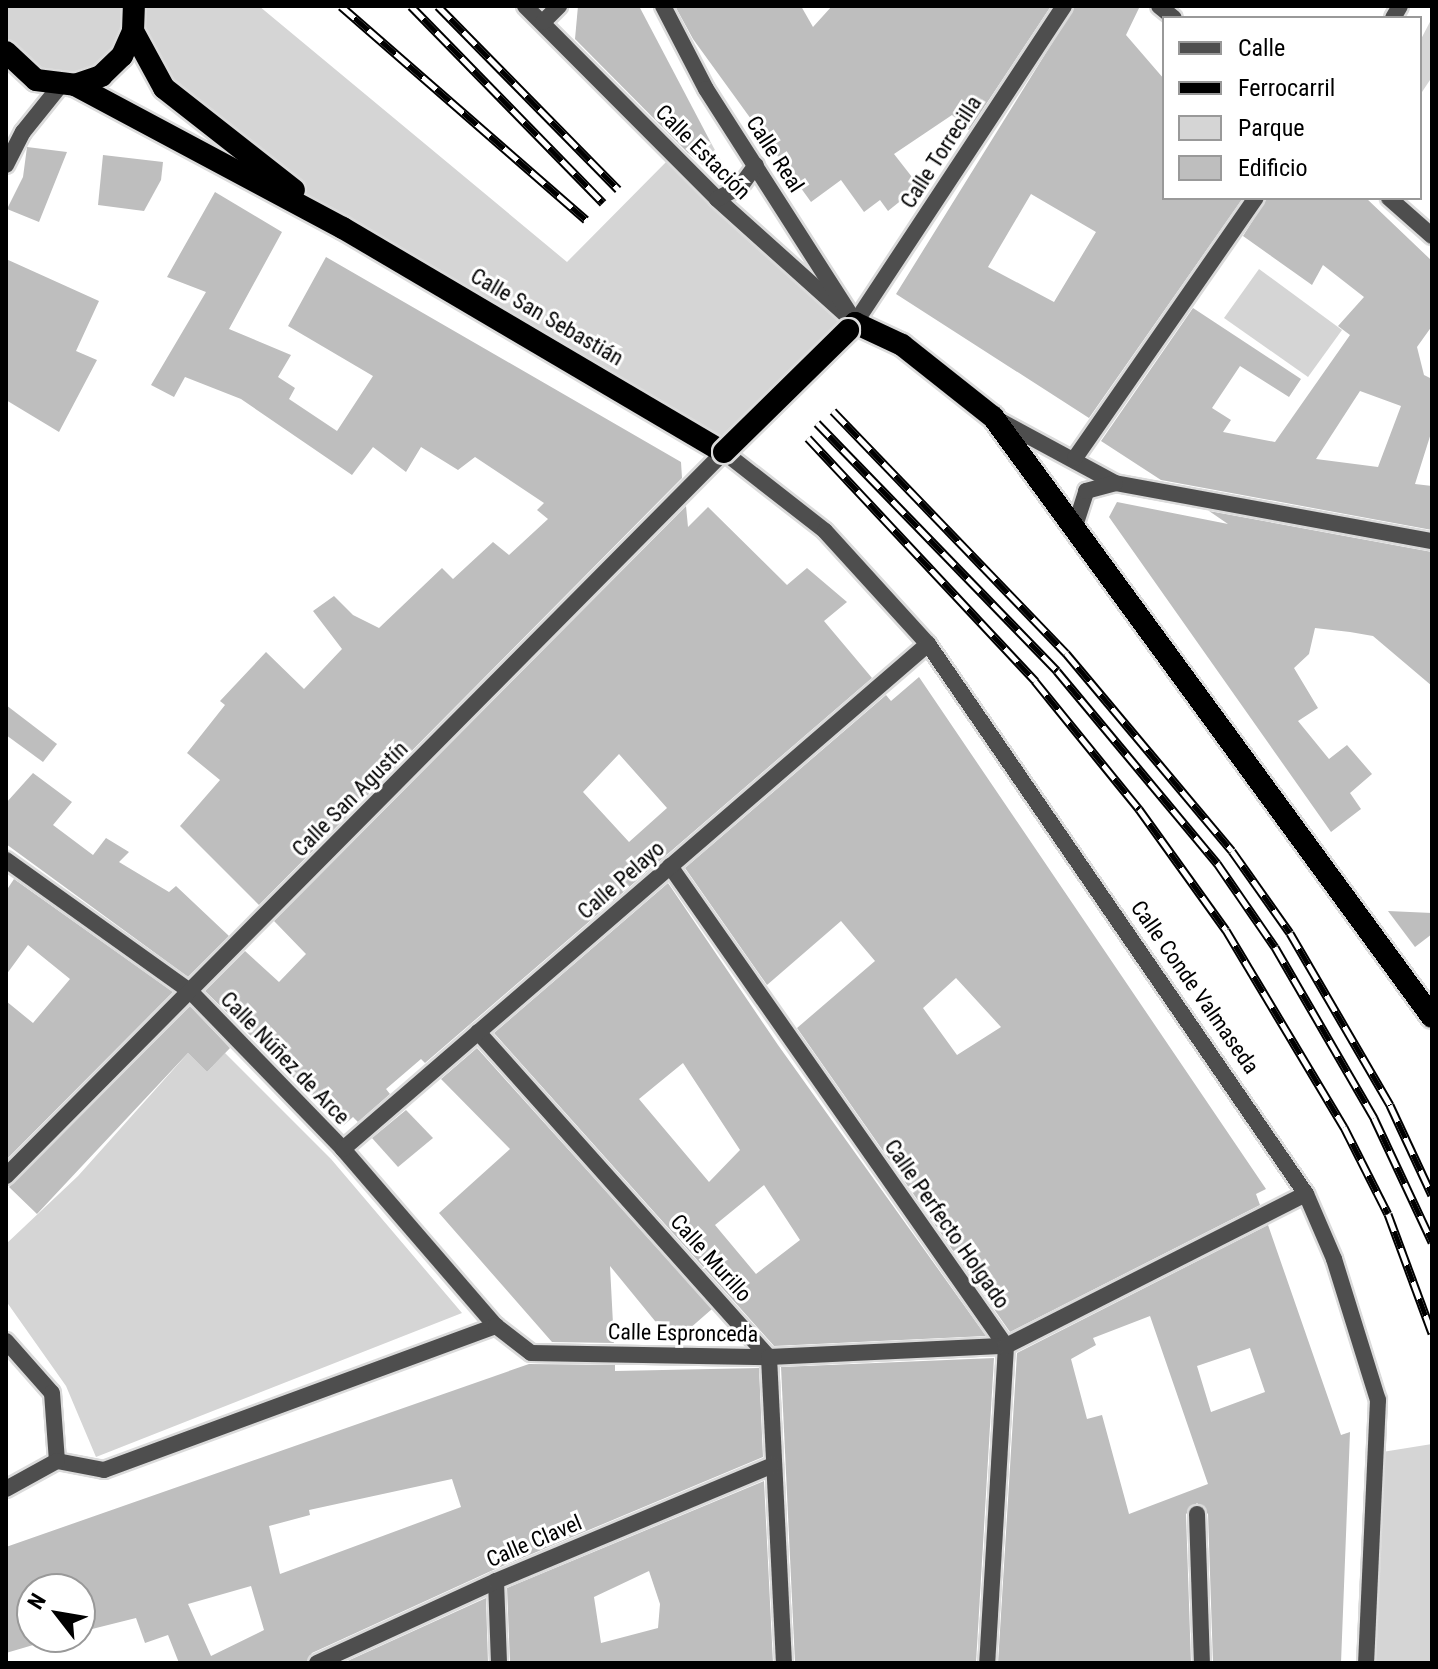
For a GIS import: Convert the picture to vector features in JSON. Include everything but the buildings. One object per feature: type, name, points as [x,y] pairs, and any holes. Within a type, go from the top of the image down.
[{"type":"highway","points":[[67,86],[101,76],[122,56],[133,31],[134,6]]},
{"type":"highway","name":"Calle San Sebastián","points":[[133,31],[164,88],[343,228]]},
{"type":"highway","name":"Calle San Sebastián","points":[[6,52],[36,80],[67,86],[343,228],[724,452]]},
{"type":"highway","points":[[724,452],[852,326],[902,345],[993,417],[1432,1017]]},
{"type":"street","name":"Calle Estación","points":[[525,6],[717,199],[852,326]]},
{"type":"street","points":[[543,22],[559,6]]},
{"type":"street","name":"Calle Real","points":[[663,6],[706,89],[756,165],[852,326]]},
{"type":"street","name":"Calle Torrecilla","points":[[852,326],[1064,6]]},
{"type":"street","points":[[6,165],[14,130],[67,86]]},
{"type":"street","points":[[717,199],[740,187],[756,165]]},
{"type":"street","points":[[1075,458],[1255,200]]},
{"type":"street","points":[[1391,200],[1432,236]]},
{"type":"street","points":[[993,417],[1075,458],[1115,483],[1432,541]]},
{"type":"street","name":"Calle Conde Valmaseda","points":[[724,452],[825,531],[928,644],[1306,1194],[1334,1259],[1378,1400],[1366,1663]]},
{"type":"street","name":"Calle San Agustín","points":[[6,1176],[724,452]]},
{"type":"street","points":[[1074,529],[1086,491],[1115,483]]},
{"type":"street","name":"Calle Pelayo","points":[[343,1149],[928,644]]},
{"type":"street","name":"Calle Núñez de Arce","points":[[8,866],[191,992],[343,1149],[496,1326]]},
{"type":"street","name":"Calle Perfecto Holgado","points":[[670,866],[1006,1346]]},
{"type":"street","name":"Calle Murillo","points":[[478,1032],[769,1357]]},
{"type":"street","name":"Calle Espronceda","points":[[496,1326],[531,1353],[769,1357],[1006,1346],[1306,1194]]},
{"type":"street","points":[[6,1489],[57,1461],[104,1470],[496,1326]]},
{"type":"street","points":[[6,1341],[52,1393],[57,1461]]},
{"type":"street","points":[[987,1663],[1006,1346]]},
{"type":"street","points":[[769,1357],[771,1466],[784,1663]]},
{"type":"street","name":"Calle Clavel","points":[[317,1663],[496,1581],[771,1466]]},
{"type":"street","points":[[1197,1514],[1202,1663]]},
{"type":"street","points":[[496,1581],[499,1663]]},
{"type":"green space","points":[[6,6],[259,6],[567,262],[673,155],[855,323],[724,452],[343,228],[164,88],[133,32],[101,76],[36,80],[6,46]]},
{"type":"green space","points":[[1432,18],[1432,77],[1422,92],[1422,37]]},
{"type":"green space","points":[[710,141],[725,168],[725,175],[717,177],[688,153]]},
{"type":"green space","points":[[1259,269],[1342,330],[1308,377],[1224,318]]},
{"type":"green space","points":[[188,1053],[207,1072],[225,1053],[331,1159],[462,1313],[96,1457],[66,1386],[6,1301],[6,1244],[78,1176]]},
{"type":"green space","points":[[1432,1444],[1432,1663],[1366,1663],[1376,1453]]},
{"type":"railway","points":[[341,6],[586,220]]},
{"type":"railway","points":[[411,6],[603,203]]},
{"type":"railway","points":[[438,6],[618,189]]},
{"type":"railway","points":[[833,411],[1066,653],[1232,851],[1290,933],[1390,1105],[1432,1195]]},
{"type":"railway","points":[[817,423],[1057,671],[1217,863],[1275,947],[1374,1118],[1432,1242]]},
{"type":"railway","points":[[808,438],[1035,681],[1139,809],[1226,930],[1344,1127],[1388,1214],[1432,1333]]}]
